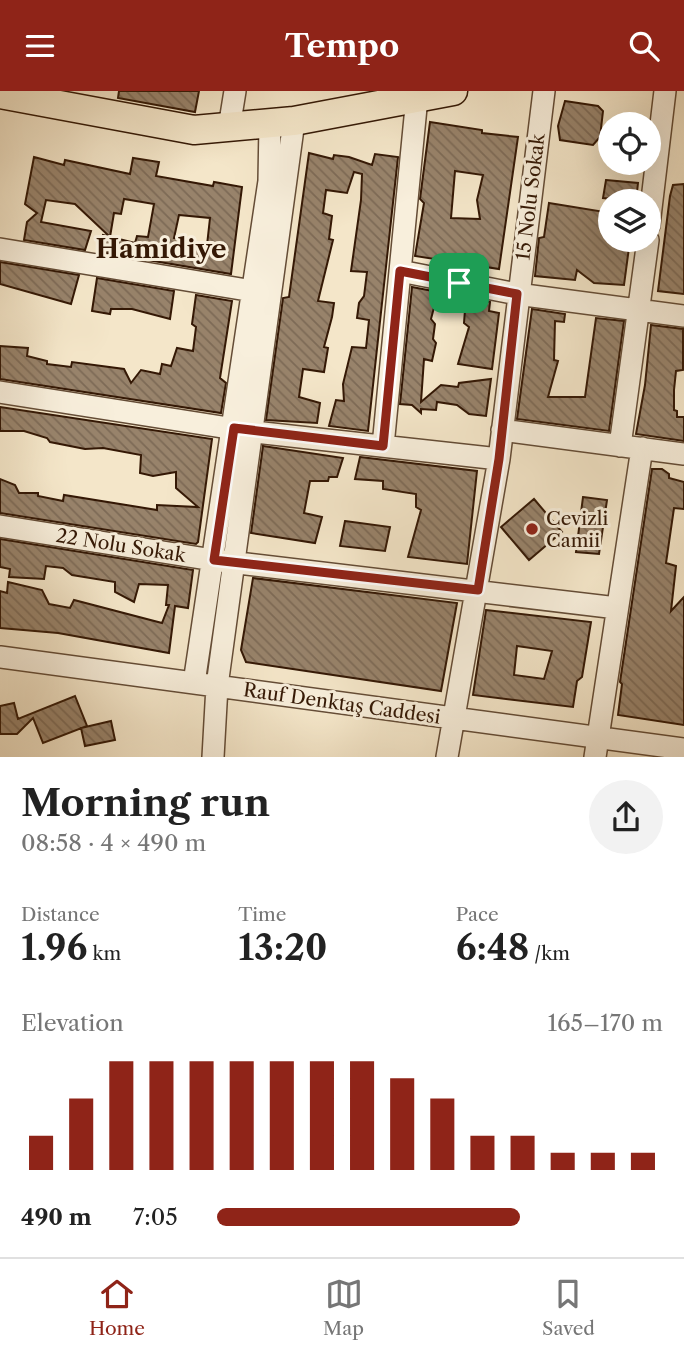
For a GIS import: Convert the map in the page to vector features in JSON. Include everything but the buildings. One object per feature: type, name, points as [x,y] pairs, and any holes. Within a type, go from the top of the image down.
[{"type":"main road","points":[[1,97],[36,95],[130,120],[194,130],[282,123],[453,91]]},
{"type":"street","points":[[229,128],[235,91]]},
{"type":"street","name":"15 Nolu Sokak","points":[[447,757],[499,459],[517,294],[544,91]]},
{"type":"street","points":[[653,189],[665,91]]},
{"type":"street","points":[[383,446],[417,97]]},
{"type":"street","points":[[244,430],[253,291],[269,181],[282,123]]},
{"type":"street","points":[[194,683],[223,561],[244,430],[282,123]]},
{"type":"street","points":[[0,249],[253,291]]},
{"type":"street","points":[[620,446],[646,252]]},
{"type":"street","points":[[400,271],[517,294],[684,316]]},
{"type":"street","points":[[0,392],[244,430],[499,459]]},
{"type":"street","points":[[502,430],[684,454]]},
{"type":"street","points":[[596,747],[642,448]]},
{"type":"street","name":"22 Nolu Sokak","points":[[0,526],[223,561],[617,608]]},
{"type":"street","points":[[213,757],[223,561]]},
{"type":"street","name":"Rauf Denktaş Caddesi","points":[[0,657],[453,719],[596,747],[684,749]]},
{"type":"place","name":"Cevizli Camii","points":[[532,529]]},
{"type":"district","name":"Hamidiye","points":[[161,249]]},
{"type":"route","points":[[400,271],[459,283],[517,294],[499,459],[478,590],[214,560],[234,428],[383,446],[400,271]]}]
